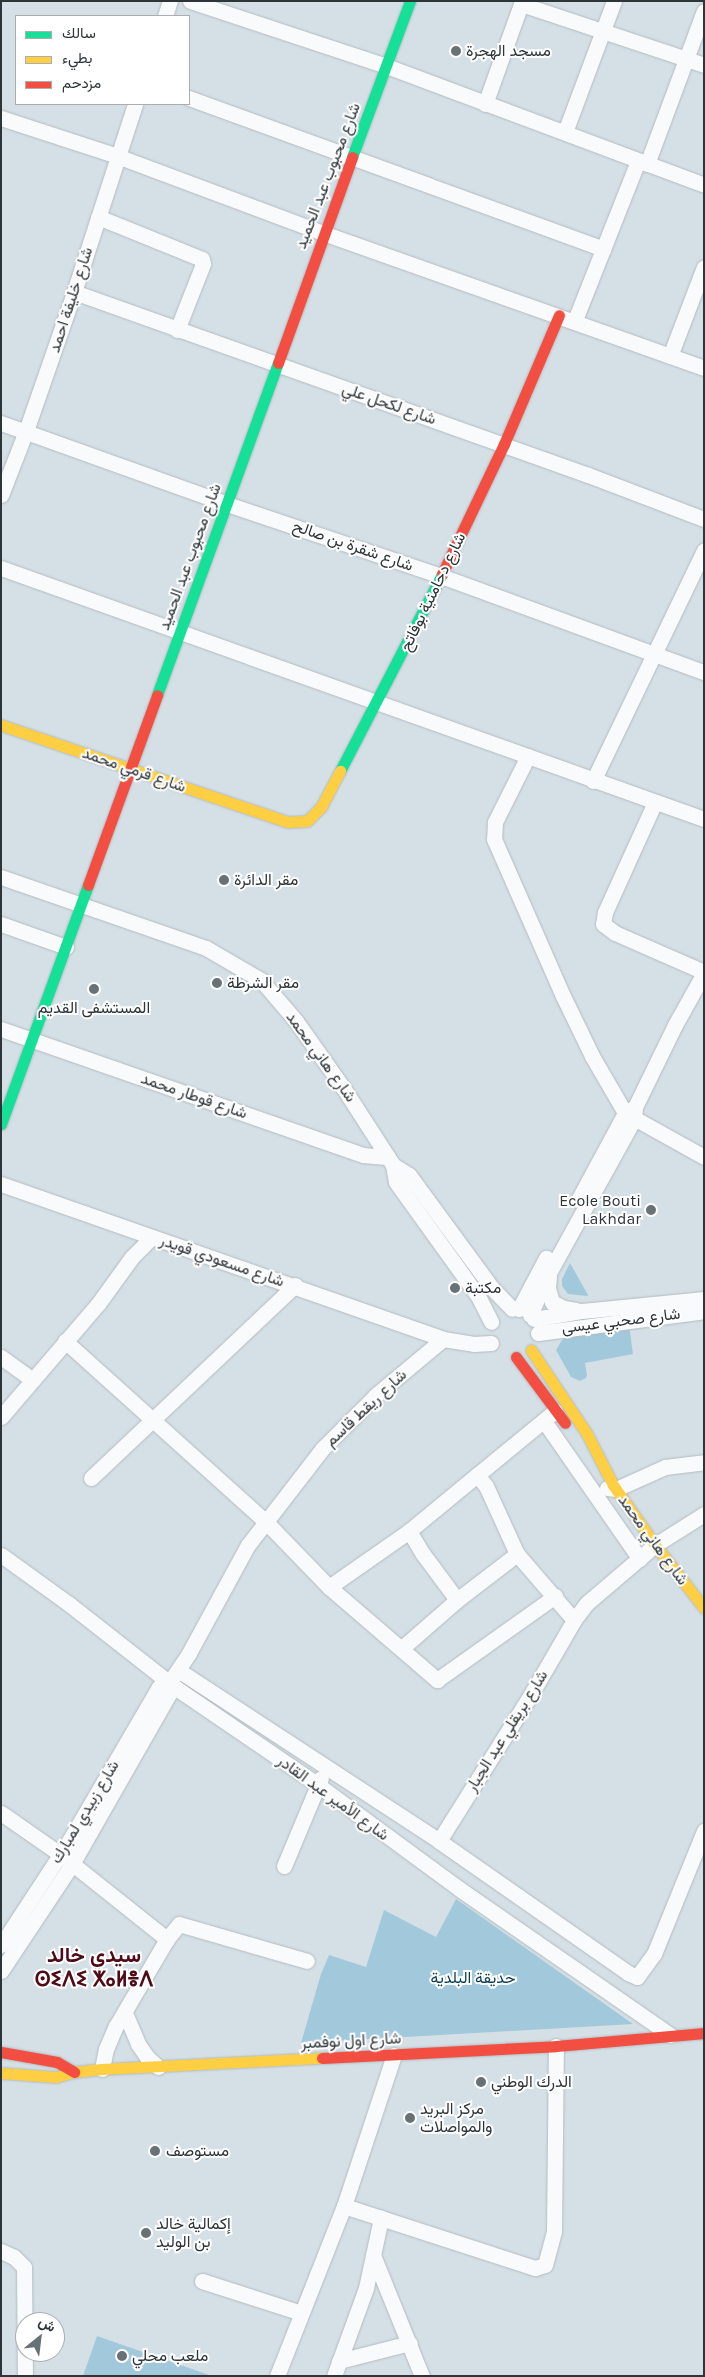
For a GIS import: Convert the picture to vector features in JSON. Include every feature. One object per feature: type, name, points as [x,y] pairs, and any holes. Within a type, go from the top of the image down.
[{"type":"street","points":[[165,15],[170,1]]},
{"type":"street","points":[[190,1],[386,66],[485,104],[566,132],[643,163],[704,184]]},
{"type":"street","name":"شارع محبوب عبد الحميد","points":[[1,1124],[278,365],[323,233],[410,1]]},
{"type":"street","points":[[566,132],[614,1]]},
{"type":"street","points":[[485,104],[522,3],[602,33],[704,65]]},
{"type":"street","points":[[575,320],[604,249],[643,163],[704,11]]},
{"type":"street","points":[[190,98],[604,249]]},
{"type":"street","name":"شارع خليفة احمد","points":[[1,495],[26,431],[74,292],[135,105]]},
{"type":"street","points":[[1,118],[117,156],[323,233],[575,320],[704,368]]},
{"type":"street","points":[[98,217],[202,259],[203,264],[177,330]]},
{"type":"street","points":[[670,356],[704,267]]},
{"type":"street","name":"شارع لكحل علي","points":[[74,292],[703,515]]},
{"type":"street","name":"شارع دحامنية بوفاتح","points":[[266,816],[299,824],[313,815],[326,798],[377,704],[441,576],[504,444],[560,315]]},
{"type":"street","name":"شارع شقرة بن صالح","points":[[1,423],[227,504],[441,576],[704,672]]},
{"type":"street","points":[[593,780],[704,550]]},
{"type":"street","points":[[1,568],[377,704],[704,819]]},
{"type":"street","name":"شارع قرمي محمد","points":[[1,726],[266,816]]},
{"type":"street","points":[[528,756],[495,822],[494,839],[563,996],[592,1056],[631,1113],[704,1157]]},
{"type":"street","points":[[526,1317],[675,1025],[704,973],[615,933],[603,924],[605,912],[655,802]]},
{"type":"street","name":"شارع هاني محمد","points":[[1,877],[206,948],[261,980],[296,1021],[344,1089],[390,1161],[408,1175],[492,1288],[526,1317]]},
{"type":"street","points":[[1,924],[66,947]]},
{"type":"street","name":"شارع قوطار محمد","points":[[1,1029],[355,1152],[390,1161]]},
{"type":"street","points":[[526,1317],[504,1310],[492,1322],[489,1331],[491,1343],[505,1355],[516,1357],[531,1350],[536,1342],[526,1317],[631,1113]]},
{"type":"street","points":[[390,1161],[396,1182],[478,1296],[492,1322]]},
{"type":"street","name":"شارع مسعودي قويدر","points":[[1,1184],[295,1285],[443,1339]]},
{"type":"street","points":[[1,1416],[98,1304],[132,1257],[152,1237]]},
{"type":"street","name":"شارع صحبي عيسى","points":[[549,1274],[548,1288],[552,1302],[564,1308],[582,1311]]},
{"type":"street","points":[[91,1478],[295,1285]]},
{"type":"street","name":"شارع صحبي عيسى","points":[[526,1317],[704,1299]]},
{"type":"street","name":"شارع صحبي عيسى","points":[[526,1317],[704,1311]]},
{"type":"street","points":[[443,1339],[474,1344],[491,1343]]},
{"type":"street","name":"شارع ريقط قاسم","points":[[178,1670],[248,1545],[267,1523],[304,1472],[343,1428],[376,1395],[443,1339]]},
{"type":"street","points":[[65,1341],[267,1523],[329,1587],[402,1648],[434,1678],[440,1679],[555,1596]]},
{"type":"street","name":"شارع هاني محمد","points":[[531,1350],[545,1368],[587,1434],[616,1489],[654,1545],[704,1608]]},
{"type":"street","points":[[1,1357],[33,1380]]},
{"type":"street","name":"شارع هاني محمد","points":[[516,1357],[549,1416],[604,1469]]},
{"type":"street","points":[[329,1587],[409,1531],[549,1416],[590,1487],[640,1559]]},
{"type":"street","points":[[590,1487],[616,1489],[665,1466],[704,1462]]},
{"type":"street","points":[[477,1475],[486,1486],[517,1554],[574,1620]]},
{"type":"street","name":"شارع بريقلي عبد الجبار","points":[[439,1841],[530,1696],[574,1620],[587,1603],[654,1545],[704,1514]]},
{"type":"street","points":[[409,1531],[423,1554],[457,1600]]},
{"type":"street","points":[[402,1648],[457,1600],[517,1554]]},
{"type":"street","name":"شارع الأمير عبد القادر","points":[[1,1555],[76,1610],[169,1683],[318,1785],[443,1878],[670,2035]]},
{"type":"street","name":"شارع زبيدي لمبارك","points":[[1,1945],[66,1859],[159,1687],[169,1683],[178,1670]]},
{"type":"street","name":"شارع الأمير عبد القادر","points":[[178,1670],[439,1841],[628,1974],[638,1977],[654,1954],[704,1831]]},
{"type":"street","points":[[284,1866],[325,1767]]},
{"type":"street","points":[[1,1813],[66,1859],[167,1939]]},
{"type":"street","points":[[1,1971],[66,1859]]},
{"type":"street","points":[[102,2069],[106,2049],[116,2026],[167,1939],[180,1923],[307,1961]]},
{"type":"street","points":[[125,2013],[138,2044],[147,2057],[158,2067]]},
{"type":"street","name":"شارع اول نوفمبر","points":[[1,2073],[56,2077],[74,2072],[102,2069],[556,2046],[622,2042],[670,2035],[704,2033]]},
{"type":"street","points":[[344,2206],[535,2268],[546,2264],[554,2231],[556,2046]]},
{"type":"street","points":[[1,2073],[4,2064],[1,2054],[57,2062],[74,2072]]},
{"type":"street","points":[[277,2376],[344,2206],[394,2055]]},
{"type":"street","points":[[334,2376],[366,2288],[381,2218]]},
{"type":"street","points":[[1,2251],[14,2256],[24,2267],[25,2376]]},
{"type":"street","points":[[373,2255],[422,2376]]},
{"type":"street","points":[[202,2281],[301,2313]]},
{"type":"street","points":[[339,2361],[410,2343]]},
{"type":"green space","points":[[570,1263],[588,1296],[568,1294],[562,1286],[562,1279]]},
{"type":"green space","points":[[629,1325],[633,1354],[585,1363],[586,1378],[580,1381],[571,1377],[556,1350],[562,1340],[568,1336]]},
{"type":"green space","name":"حديقة البلدية","points":[[456,1899],[633,2024],[301,2043],[321,1974],[329,1955],[366,1967],[384,1910],[436,1937]]},
{"type":"green space","name":"ملعب محلي","points":[[97,2336],[212,2376],[83,2376]]},
{"type":"traffic: fast","points":[[352,157],[410,1]]},
{"type":"traffic: fast","points":[[157,695],[278,363]]},
{"type":"traffic: fast","points":[[340,771],[442,574]]},
{"type":"traffic: fast","points":[[1,1124],[88,885]]},
{"type":"traffic: slow","points":[[1,725],[287,822],[307,821],[321,807],[340,771]]},
{"type":"traffic: slow","points":[[531,1350],[587,1434],[613,1485],[655,1545],[704,1608]]},
{"type":"traffic: slow","points":[[1,2073],[56,2077],[74,2072],[102,2069],[322,2058]]},
{"type":"traffic: jam","points":[[278,363],[352,157]]},
{"type":"traffic: jam","points":[[442,574],[504,444],[559,315]]},
{"type":"traffic: jam","points":[[88,885],[157,695]]},
{"type":"traffic: jam","points":[[516,1357],[565,1423]]},
{"type":"traffic: jam","points":[[322,2058],[556,2046],[704,2033]]},
{"type":"traffic: jam","points":[[1,2052],[57,2062],[74,2072]]},
{"type":"place","name":"مسجد الهجرة","points":[[456,51]]},
{"type":"place","name":"مقر الدائرة","points":[[224,880]]},
{"type":"place","name":"مقر الشرطة","points":[[217,983]]},
{"type":"place","name":"المستشفى القديم","points":[[94,989]]},
{"type":"place","name":"Ecole Bouti Lakhdar","points":[[651,1210]]},
{"type":"place","name":"مكتبة","points":[[455,1288]]},
{"type":"place","name":"الدرك الوطني","points":[[481,2082]]},
{"type":"place","name":"مركز البريد والمواصلات","points":[[410,2118]]},
{"type":"place","name":"مستوصف","points":[[155,2151]]},
{"type":"place","name":"إكمالية خالد بن الوليد","points":[[146,2233]]},
{"type":"place","name":"ملعب محلي","points":[[122,2356]]},
{"type":"district","name":"سيدي خالد ⵙⵉⴷⵉ ⵅⴰⵍⴻⴷ","points":[[94,1967]]}]
